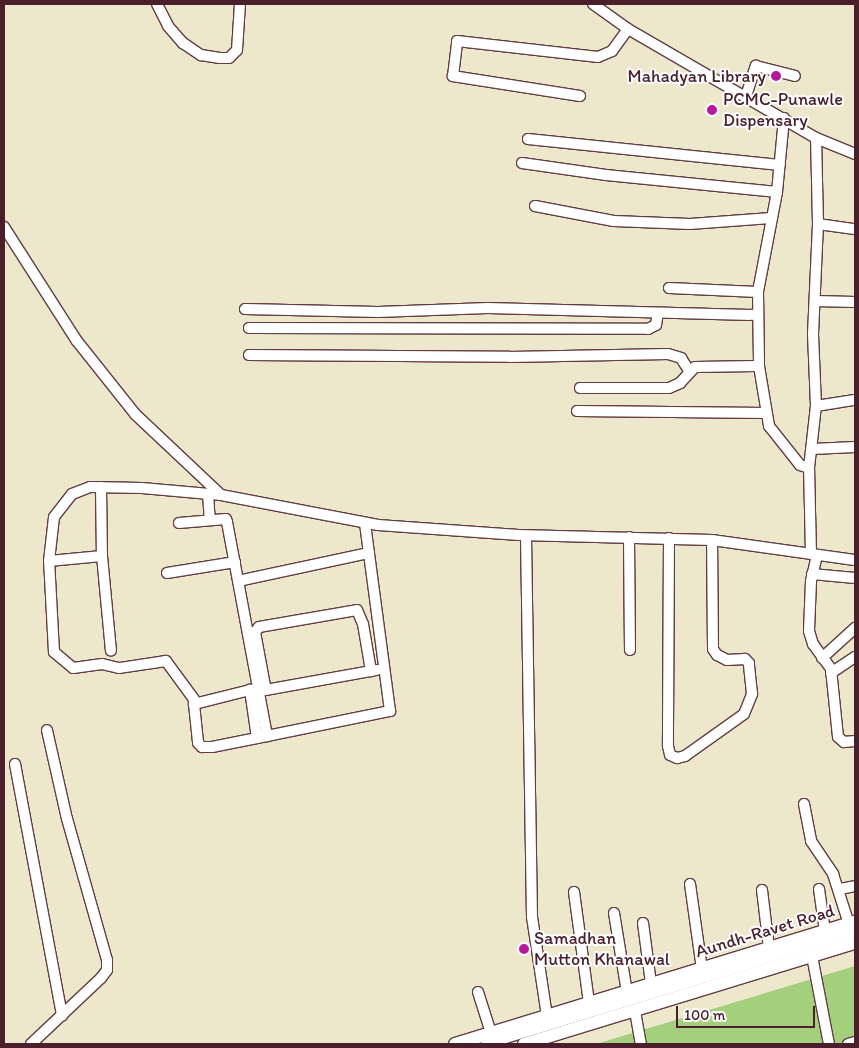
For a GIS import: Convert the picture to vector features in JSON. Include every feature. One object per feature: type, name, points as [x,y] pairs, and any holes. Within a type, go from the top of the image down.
[{"type":"main road","name":"Aundh-Ravet Road","points":[[455,1044],[489,1039],[547,1016],[825,931],[853,926]]},
{"type":"main road","points":[[524,1044],[855,943]]},
{"type":"street","points":[[157,4],[168,26],[183,43],[202,55],[220,58],[229,58],[237,50],[240,4]]},
{"type":"street","points":[[593,4],[628,29],[816,138],[855,154]]},
{"type":"street","points":[[580,96],[453,76],[457,41],[598,57],[612,51],[628,29]]},
{"type":"street","points":[[746,96],[756,66],[795,76]]},
{"type":"street","points":[[784,118],[777,192],[758,292],[759,366],[769,426],[800,465],[809,468]]},
{"type":"street","points":[[816,138],[818,224],[815,301],[816,406],[809,468],[814,555],[809,631],[832,674],[838,737],[844,742],[855,741]]},
{"type":"street","points":[[528,139],[780,165]]},
{"type":"street","points":[[522,163],[606,175],[777,192]]},
{"type":"street","points":[[535,206],[614,221],[690,224],[771,218]]},
{"type":"street","points":[[818,224],[855,229]]},
{"type":"street","points":[[4,227],[76,341],[134,414],[221,495]]},
{"type":"street","points":[[669,288],[758,292]]},
{"type":"street","points":[[815,301],[855,302]]},
{"type":"street","points":[[245,309],[378,312],[488,308],[758,315]]},
{"type":"street","points":[[249,328],[648,329],[656,325],[658,313]]},
{"type":"street","points":[[249,355],[510,358],[668,354],[681,358],[689,371]]},
{"type":"street","points":[[580,388],[669,388],[680,383],[689,371],[699,366],[759,366]]},
{"type":"street","points":[[816,406],[855,400]]},
{"type":"street","points":[[577,411],[766,413]]},
{"type":"street","points":[[812,449],[855,447]]},
{"type":"street","points":[[196,702],[166,661],[119,668],[102,664],[73,668],[60,660],[54,652],[49,561],[54,517],[62,503],[82,489],[101,487],[221,495],[365,524],[526,536],[712,540],[855,560]]},
{"type":"street","points":[[101,487],[102,556],[111,651]]},
{"type":"street","points":[[208,494],[210,520]]},
{"type":"street","points":[[180,523],[226,519],[263,690]]},
{"type":"street","points":[[196,702],[194,709],[198,743],[202,747],[390,711],[365,524]]},
{"type":"street","points":[[526,536],[532,917],[547,1016]]},
{"type":"street","points":[[628,537],[630,650]]},
{"type":"street","points":[[669,538],[668,746],[670,755],[676,758],[685,756],[744,714],[752,694],[749,663],[745,659],[727,660],[717,655],[713,649],[712,540]]},
{"type":"street","points":[[238,581],[369,553]]},
{"type":"street","points":[[49,561],[102,556]]},
{"type":"street","points":[[167,573],[234,562]]},
{"type":"street","points":[[812,574],[855,578]]},
{"type":"street","points":[[262,737],[263,690],[255,632],[259,627],[357,610],[363,624],[371,671]]},
{"type":"street","points":[[822,658],[855,628]]},
{"type":"street","points":[[832,674],[855,656]]},
{"type":"street","points":[[263,690],[385,669]]},
{"type":"street","points":[[196,702],[250,690],[262,737]]},
{"type":"street","points":[[31,1044],[62,1016],[107,970],[107,960],[67,819],[47,730]]},
{"type":"street","points":[[15,764],[62,1016]]},
{"type":"street","points":[[478,992],[489,1039],[853,926],[840,889],[811,841],[804,804]]},
{"type":"street","points":[[690,884],[702,969]]},
{"type":"street","points":[[840,889],[855,886]]},
{"type":"street","points":[[819,889],[825,931]]},
{"type":"street","points":[[762,890],[769,948]]},
{"type":"street","points":[[574,892],[589,1003]]},
{"type":"street","points":[[614,913],[627,992]]},
{"type":"street","points":[[643,923],[651,984]]},
{"type":"street","points":[[812,956],[829,1044]]},
{"type":"street","points":[[635,1010],[641,1044]]},
{"type":"street","points":[[848,1044],[855,1042]]},
{"type":"green space","points":[[855,966],[855,1044],[596,1044]]},
{"type":"place","name":"Mahadyan Library","points":[[776,76]]},
{"type":"place","name":"PCMC-Punawle Dispensary","points":[[712,110]]},
{"type":"place","name":"Samadhan Mutton Khanawal","points":[[524,949]]}]
